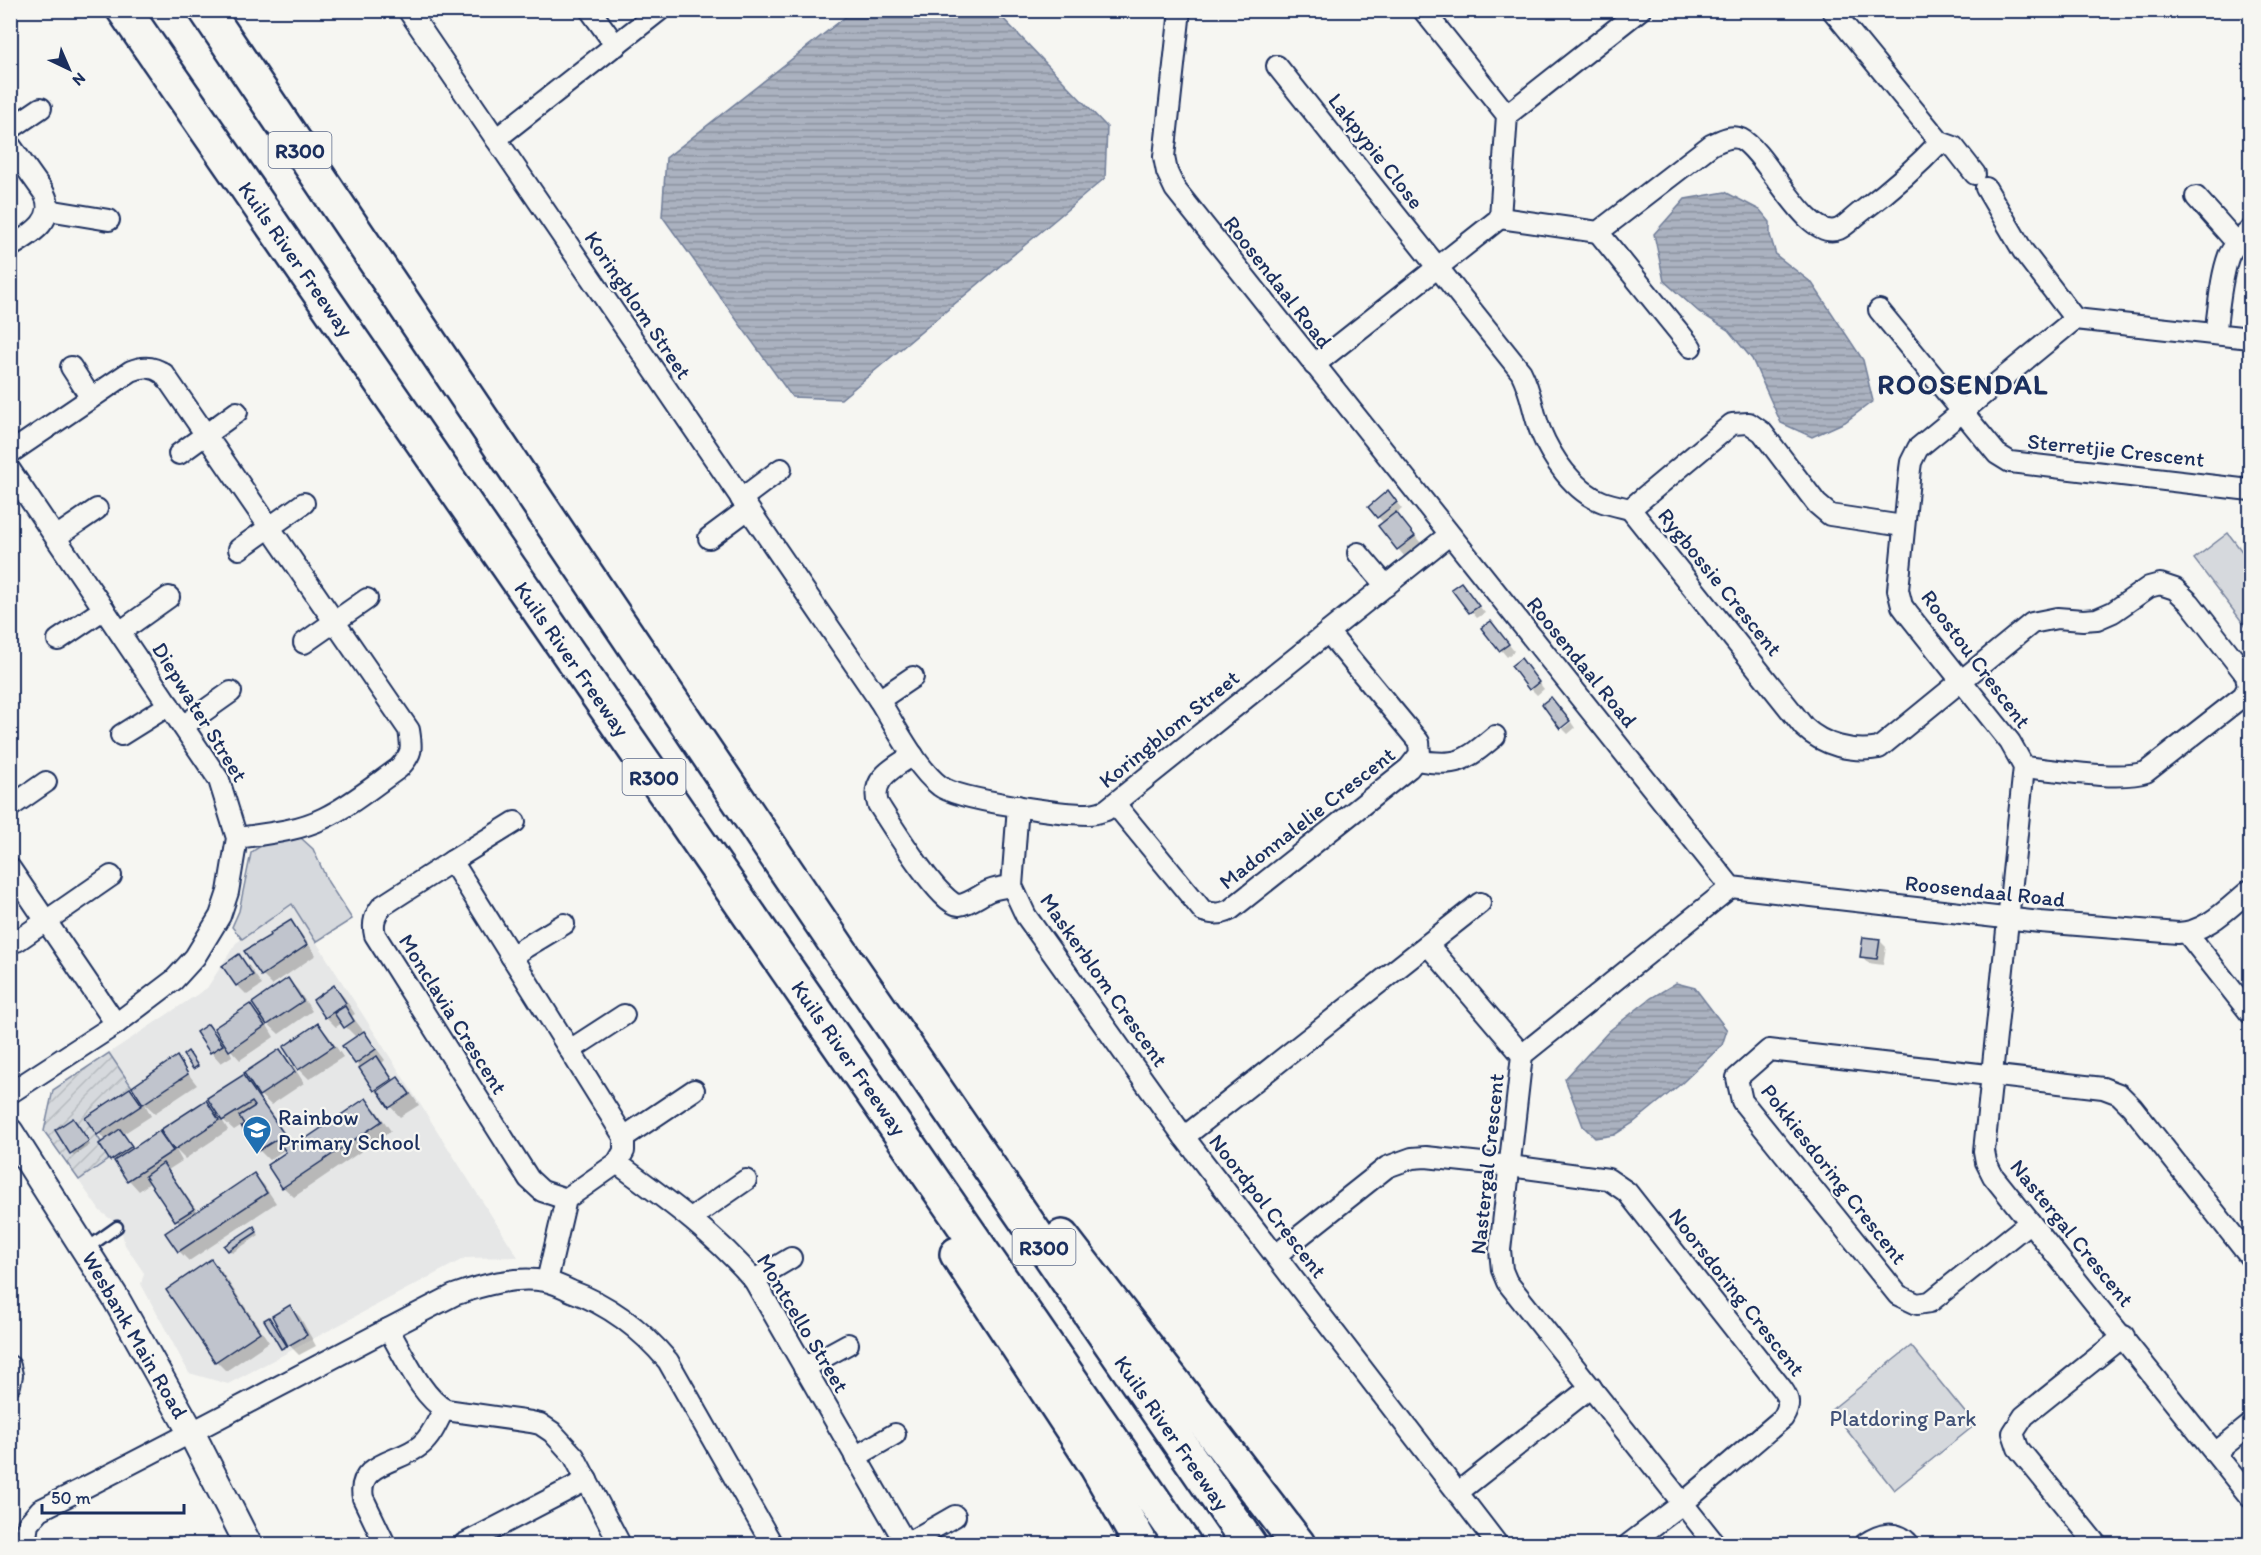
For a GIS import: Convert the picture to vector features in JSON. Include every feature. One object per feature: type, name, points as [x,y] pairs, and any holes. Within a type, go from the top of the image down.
[{"type":"highway","name":"Kuils River Freeway","points":[[124,10],[1184,1545]]},
{"type":"highway","name":"Kuils River Freeway","points":[[206,10],[839,949],[1249,1545]]},
{"type":"highway","points":[[839,949],[907,1025],[1052,1223],[1298,1545]]},
{"type":"highway","points":[[825,1024],[847,1086],[1097,1467],[1141,1545]]},
{"type":"street","name":"Koringblom Street","points":[[408,10],[879,700],[913,754],[931,778],[946,790],[1018,806],[1088,814],[1096,813],[1115,804],[1449,535]]},
{"type":"street","points":[[590,10],[616,46]]},
{"type":"street","points":[[496,139],[660,10]]},
{"type":"street","name":"Roosendaal Road","points":[[1180,10],[1164,157],[1167,172],[1175,189],[1731,887],[2009,919],[2187,933]]},
{"type":"street","points":[[1423,10],[1507,115],[1500,218]]},
{"type":"street","points":[[1507,115],[1640,10]]},
{"type":"street","points":[[1832,10],[1940,142],[1954,147],[1981,181],[2023,251],[2075,319],[2250,338]]},
{"type":"street","name":"Lakpypie Close","points":[[1277,66],[1521,372],[1531,393],[1540,429],[1547,444],[1570,477],[1590,495],[1603,502],[1630,509]]},
{"type":"street","points":[[10,129],[41,108]]},
{"type":"street","points":[[1598,232],[1711,145],[1728,138],[1741,139],[1755,151],[1811,222],[1825,231],[1838,229],[1891,189],[1940,142]]},
{"type":"street","points":[[10,145],[44,193],[48,210],[39,228],[10,248]]},
{"type":"street","points":[[2196,197],[2244,236],[2229,255],[2215,334]]},
{"type":"street","points":[[48,210],[110,220]]},
{"type":"street","points":[[1314,365],[1500,218],[1598,232],[1691,346]]},
{"type":"street","name":"Sterretjie Crescent","points":[[1879,310],[1997,454],[2010,462],[2250,490]]},
{"type":"street","name":"Roostou Crescent","points":[[2024,767],[2010,742],[1960,682],[1908,614],[1899,597],[1903,526],[1911,462],[1923,443],[2075,319]]},
{"type":"street","points":[[71,367],[92,398]]},
{"type":"street","points":[[10,453],[130,371],[145,367],[153,368],[169,378],[408,730],[412,749],[399,768],[325,818],[273,834],[237,838]]},
{"type":"street","points":[[179,454],[237,412]]},
{"type":"street","name":"Rygbossie Crescent","points":[[1903,526],[1830,515],[1817,504],[1762,432],[1749,423],[1732,424],[1630,509],[1804,727],[1823,741],[1849,748],[1878,748],[2032,622],[2057,618],[2097,619],[2113,612],[2149,587],[2160,584],[2175,589],[2190,603],[2246,675],[2248,687],[2243,696],[2146,772],[2132,776],[2024,767]]},
{"type":"street","points":[[709,538],[781,469]]},
{"type":"street","name":"Diepwater Street","points":[[10,470],[219,780],[237,838],[228,892],[220,916],[195,957],[174,980],[116,1024],[10,1093]]},
{"type":"street","points":[[239,549],[304,503]]},
{"type":"street","points":[[56,537],[97,509]]},
{"type":"street","points":[[1358,553],[1386,586]]},
{"type":"street","points":[[120,632],[169,597]]},
{"type":"street","points":[[304,643],[367,599]]},
{"type":"street","points":[[58,640],[104,609]]},
{"type":"street","name":"Madonnalelie Crescent","points":[[1115,804],[1203,911],[1222,914],[1408,768],[1420,754],[1419,742],[1328,632]]},
{"type":"street","points":[[879,700],[913,677]]},
{"type":"street","points":[[183,726],[231,692]]},
{"type":"street","points":[[121,735],[169,705]]},
{"type":"street","points":[[1416,760],[1441,764],[1460,761],[1473,754],[1495,736]]},
{"type":"street","points":[[913,754],[880,779],[876,798],[923,872],[949,902],[955,905],[963,904],[990,890],[1012,886]]},
{"type":"street","points":[[2009,919],[2024,767]]},
{"type":"street","points":[[10,807],[46,782]]},
{"type":"street","name":"Maskerblom Crescent","points":[[1018,806],[1012,886],[1026,916],[1185,1137]]},
{"type":"street","name":"Monclavia Crescent","points":[[515,822],[382,906],[374,921],[375,935],[528,1179],[542,1191],[566,1199]]},
{"type":"street","points":[[453,861],[624,1137],[624,1151],[617,1163],[566,1199],[547,1281]]},
{"type":"street","points":[[10,868],[116,1024]]},
{"type":"street","points":[[17,941],[111,876]]},
{"type":"street","name":"Nastergal Crescent","points":[[1715,1545],[1507,1282],[1502,1270],[1500,1250],[1522,1055],[1731,887]]},
{"type":"street","points":[[2250,890],[2203,927],[2187,933],[2250,1013]]},
{"type":"street","name":"Noordpol Crescent","points":[[1480,903],[1185,1137],[1497,1545]]},
{"type":"street","name":"Nastergal Crescent","points":[[2009,919],[1984,1151],[1986,1162],[1994,1176],[2030,1222],[2124,1336],[2250,1497]]},
{"type":"street","points":[[511,956],[564,924]]},
{"type":"street","points":[[1428,945],[1522,1055]]},
{"type":"street","points":[[570,1050],[624,1015]]},
{"type":"street","name":"Pokkiesdoring Crescent","points":[[1993,1075],[1769,1050],[1737,1078],[1742,1101],[1749,1110],[1898,1294],[1917,1304],[1930,1302],[2030,1222]]},
{"type":"street","points":[[1993,1075],[2103,1088],[2119,1094],[2132,1107],[2250,1257]]},
{"type":"street","points":[[624,1137],[694,1090]]},
{"type":"street","name":"Wesbank Main Road","points":[[10,1132],[86,1249],[191,1432],[248,1545]]},
{"type":"street","name":"Noorsdoring Crescent","points":[[1276,1255],[1369,1179],[1401,1160],[1426,1157],[1510,1166],[1608,1179],[1620,1185],[1628,1192],[1788,1398],[1789,1405],[1784,1418],[1683,1504],[1629,1545]]},
{"type":"street","name":"Montcello Street","points":[[617,1163],[691,1218],[737,1260],[754,1281],[906,1544]]},
{"type":"street","points":[[691,1218],[746,1180]]},
{"type":"street","points":[[754,1281],[791,1258]]},
{"type":"street","points":[[25,1545],[28,1524],[40,1510],[454,1295],[487,1284],[523,1280],[547,1281],[602,1304],[629,1321],[653,1343],[668,1361],[772,1545]]},
{"type":"street","points":[[388,1329],[429,1397],[444,1409],[540,1424],[564,1444],[587,1480],[620,1545]]},
{"type":"street","points":[[2096,1545],[2018,1448],[2013,1433],[2024,1416],[2124,1336]]},
{"type":"street","points":[[804,1368],[848,1344]]},
{"type":"street","points":[[10,1366],[12,1375],[10,1385]]},
{"type":"street","points":[[1457,1493],[1591,1387]]},
{"type":"street","points":[[385,1545],[361,1492],[364,1479],[374,1469],[416,1449],[423,1443],[444,1409]]},
{"type":"street","points":[[2215,1453],[2250,1425]]},
{"type":"street","points":[[855,1457],[895,1434]]},
{"type":"street","points":[[464,1545],[587,1480]]},
{"type":"street","points":[[906,1544],[955,1516]]},
{"type":"street","points":[[1865,1545],[1876,1536],[1890,1534],[1906,1541],[1909,1545]]},
{"type":"lane","points":[[86,1249],[117,1227]]},
{"type":"shaded area","points":[[853,11],[996,11],[1107,127],[1105,178],[841,399],[792,397],[662,216],[666,158]]},
{"type":"shaded area","points":[[1725,192],[1760,210],[1770,222],[1770,235],[1776,255],[1812,283],[1863,360],[1873,401],[1845,422],[1812,437],[1781,423],[1752,359],[1728,330],[1699,312],[1664,281],[1654,234],[1685,199]]},
{"type":"shaded area","name":"Rainbow Primary School","points":[[292,904],[518,1257],[465,1258],[228,1384],[189,1373],[141,1284],[144,1273],[125,1245],[122,1233],[113,1221],[100,1211],[44,1131],[53,1090],[207,988],[236,943]]},
{"type":"shaded area","points":[[1676,983],[1695,988],[1727,1030],[1722,1045],[1682,1083],[1633,1123],[1614,1135],[1595,1138],[1583,1126],[1565,1079],[1609,1031],[1651,998]]},
{"type":"green space","points":[[2228,533],[2250,562],[2250,624],[2246,627],[2194,559]]},
{"type":"green space","points":[[301,838],[313,849],[328,882],[352,919],[316,942],[292,904],[242,939],[232,927],[239,911],[251,853],[261,846]]},
{"type":"green space","points":[[109,1053],[132,1087],[86,1118],[109,1159],[79,1180],[44,1131],[53,1090]]},
{"type":"green space","name":"Platdoring Park","points":[[1911,1346],[1975,1425],[1894,1490],[1831,1410]]},
{"type":"building","points":[[1388,490],[1397,502],[1377,518],[1368,507]]},
{"type":"building","points":[[1396,512],[1415,536],[1397,550],[1378,526]]},
{"type":"building","points":[[1461,582],[1479,606],[1469,613],[1451,589]]},
{"type":"building","points":[[1491,621],[1509,644],[1499,651],[1481,628]]},
{"type":"building","points":[[1521,658],[1539,682],[1529,690],[1511,666]]},
{"type":"building","points":[[1551,697],[1570,721],[1560,729],[1542,704]]},
{"type":"building","points":[[291,920],[307,945],[261,976],[244,951]]},
{"type":"building","points":[[1863,937],[1880,939],[1877,959],[1860,957]]},
{"type":"building","points":[[239,954],[253,975],[236,986],[222,966]]},
{"type":"building","points":[[288,978],[303,1001],[267,1025],[252,1003]]},
{"type":"building","points":[[334,985],[346,1003],[325,1018],[313,1000]]},
{"type":"building","points":[[250,1004],[265,1026],[229,1051],[214,1028]]},
{"type":"building","points":[[345,1006],[354,1021],[344,1028],[334,1013]]},
{"type":"building","points":[[318,1023],[334,1046],[298,1070],[283,1047]]},
{"type":"building","points":[[208,1024],[223,1045],[210,1053],[196,1032]]},
{"type":"building","points":[[364,1031],[376,1049],[355,1064],[342,1046]]},
{"type":"building","points":[[280,1049],[295,1072],[259,1096],[244,1073]]},
{"type":"building","points":[[188,1051],[198,1066],[193,1069],[183,1055]]},
{"type":"building","points":[[177,1056],[188,1074],[143,1104],[132,1087]]},
{"type":"building","points":[[377,1056],[392,1079],[374,1091],[359,1068]]},
{"type":"building","points":[[243,1075],[293,1147],[366,1098],[382,1121],[282,1188],[267,1165],[286,1152],[277,1139],[258,1151],[241,1126],[244,1124],[239,1116],[255,1106],[252,1102],[222,1121],[207,1098]]},
{"type":"building","points":[[398,1077],[410,1094],[389,1108],[378,1091]]},
{"type":"building","points":[[130,1088],[142,1105],[97,1135],[85,1118]]},
{"type":"building","points":[[206,1100],[219,1120],[174,1150],[160,1130]]},
{"type":"building","points":[[73,1118],[89,1141],[70,1154],[55,1130]]},
{"type":"building","points":[[120,1129],[132,1146],[110,1161],[99,1144]]},
{"type":"building","points":[[159,1131],[173,1151],[127,1181],[114,1161]]},
{"type":"building","points":[[163,1163],[194,1209],[175,1221],[145,1176]]},
{"type":"building","points":[[254,1173],[267,1193],[178,1252],[165,1233]]},
{"type":"building","points":[[254,1226],[257,1232],[228,1251],[224,1246]]},
{"type":"building","points":[[211,1259],[260,1332],[215,1362],[166,1290]]},
{"type":"building","points":[[290,1305],[307,1335],[288,1346],[272,1316]]},
{"type":"building","points":[[269,1317],[287,1346],[281,1349],[264,1320]]},
{"type":"place","name":"Rainbow Primary School","points":[[257,1156]]},
{"type":"district","name":"ROOSENDAL","points":[[1963,384]]}]
